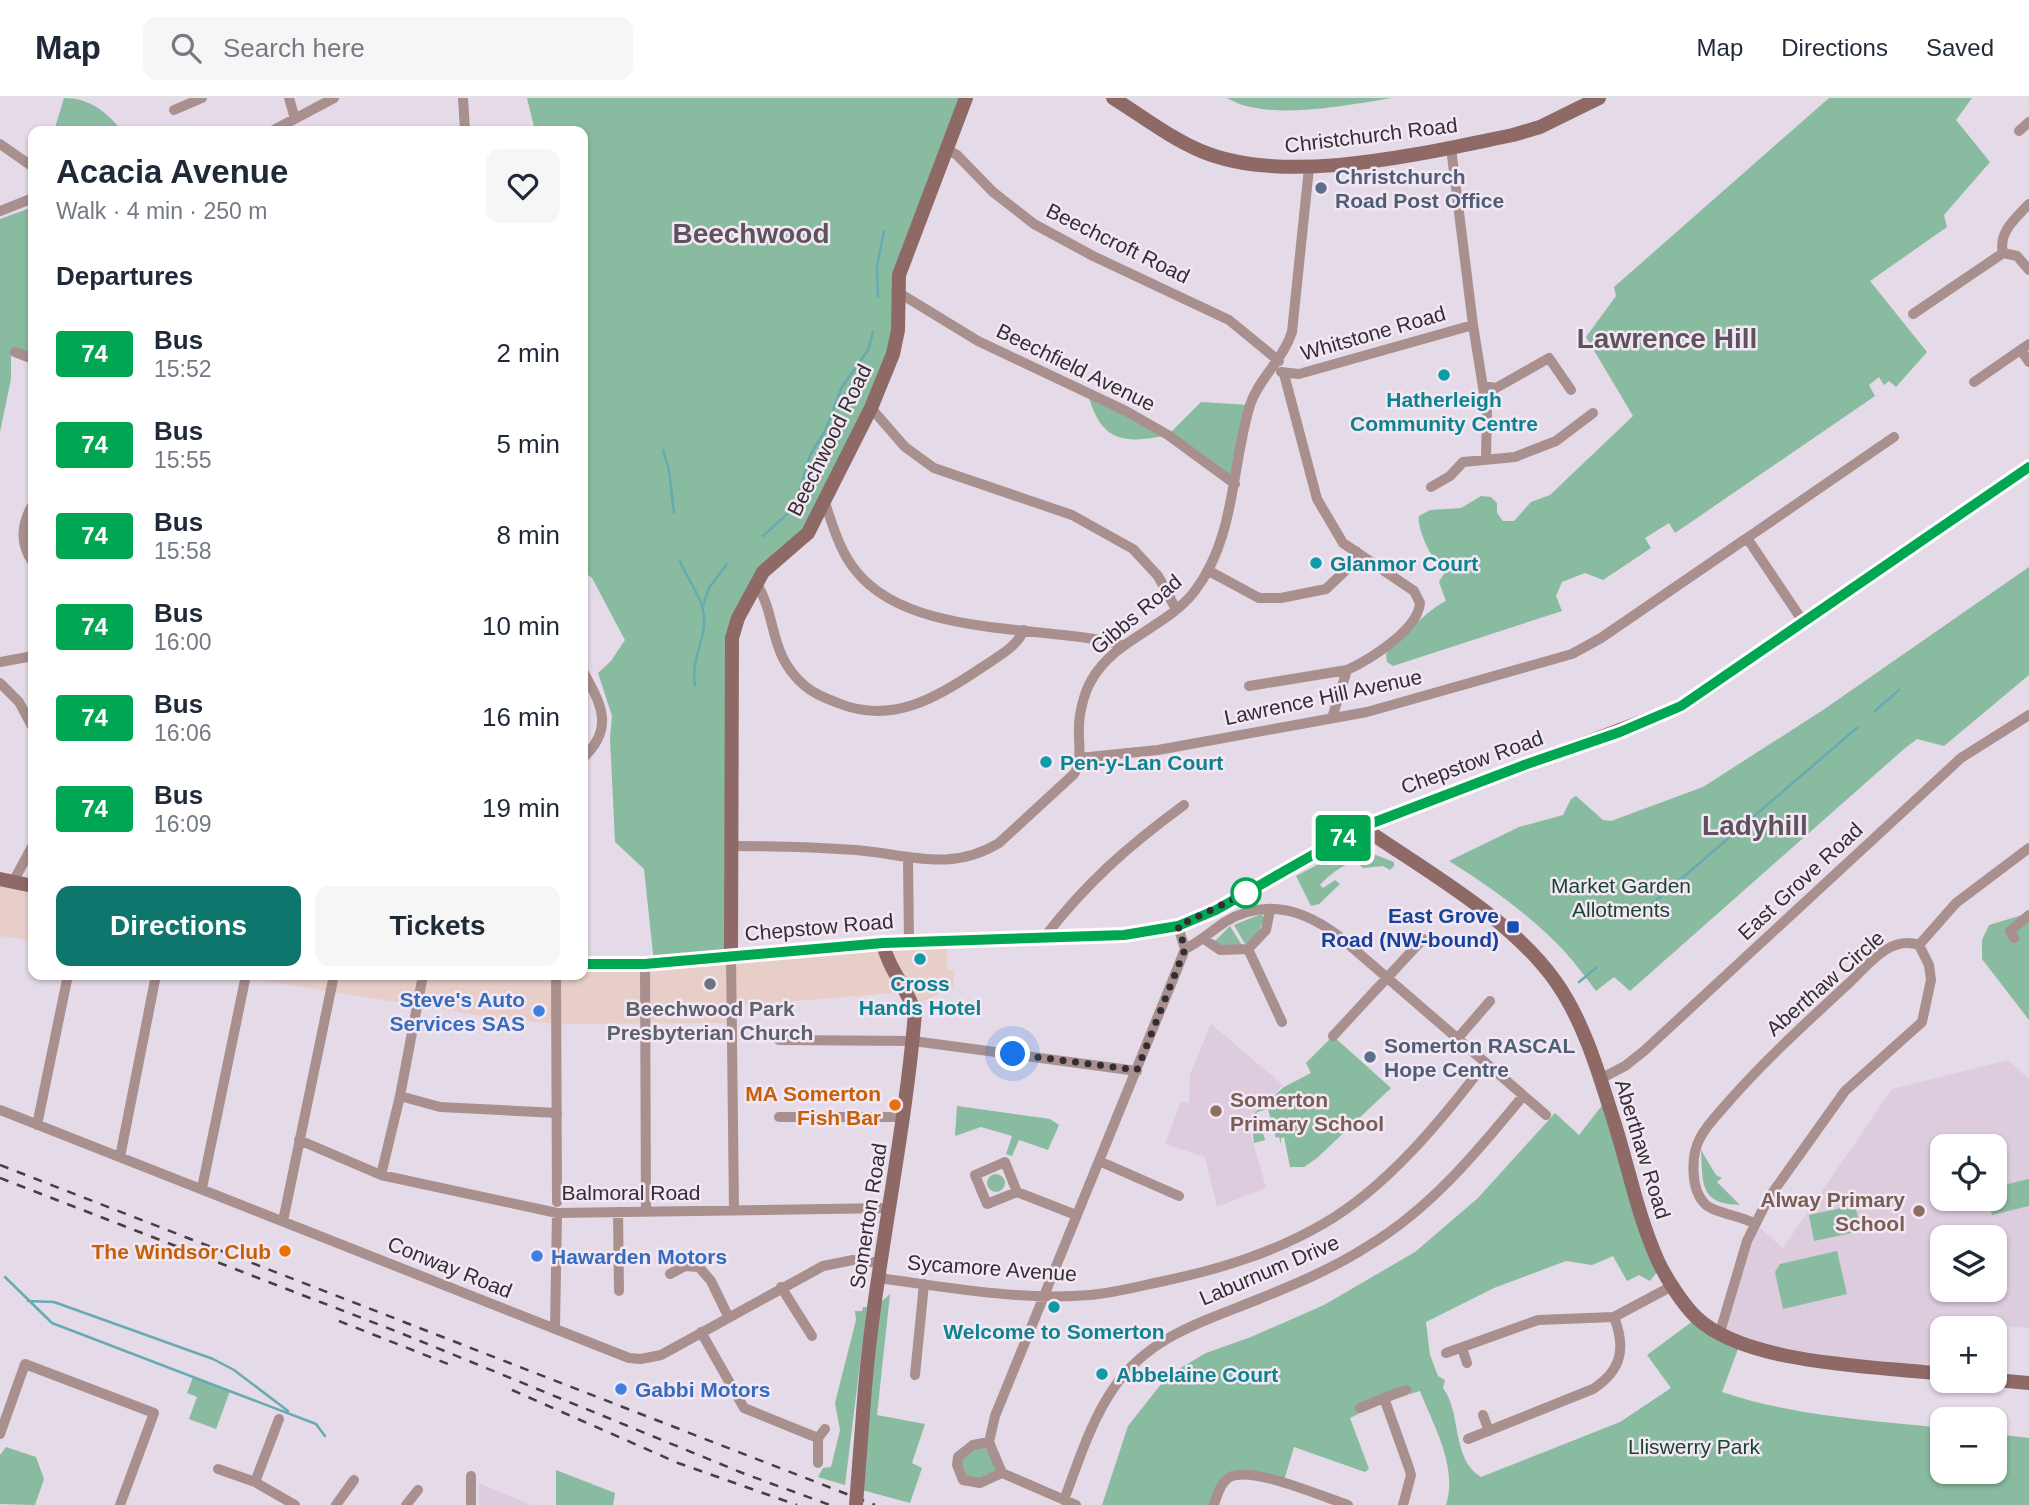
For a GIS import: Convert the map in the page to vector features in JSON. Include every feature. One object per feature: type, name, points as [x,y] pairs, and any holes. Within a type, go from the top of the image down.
[{"type":"street","points":[[174,110],[202,98]]},
{"type":"street","points":[[289,98],[295,119]]},
{"type":"street","points":[[282,126],[334,98]]},
{"type":"street","points":[[463,98],[465,126]]},
{"type":"street","name":"Beechwood Road","points":[[731,955],[732,638],[756,582],[771,564],[808,533],[871,408],[893,354],[898,330],[896,291],[899,275],[966,98]]},
{"type":"street","name":"Christchurch Road","points":[[1114,98],[1202,151],[1267,168],[1310,168],[1451,148],[1540,127],[1599,98]]},
{"type":"street","points":[[2019,131],[2029,122]]},
{"type":"street","points":[[0,144],[28,164]]},
{"type":"street","name":"Whitstone Road","points":[[1277,364],[1284,374],[1299,374],[1473,325],[1451,148]]},
{"type":"street","name":"Beechcroft Road","points":[[947,149],[957,155],[993,192],[1034,223],[1093,256],[1229,320],[1277,364]]},
{"type":"street","name":"Gibbs Road","points":[[1079,758],[1079,724],[1089,683],[1104,662],[1123,645],[1176,609],[1193,594],[1209,570],[1235,484],[1250,405],[1277,364],[1292,332],[1310,168]]},
{"type":"street","points":[[0,211],[28,200]]},
{"type":"street","points":[[2003,253],[2003,234],[2029,204]]},
{"type":"street","points":[[1913,314],[2003,253],[2017,256],[2029,270]]},
{"type":"street","name":"Beechfield Avenue","points":[[896,291],[978,341],[1158,429],[1235,484]]},
{"type":"street","points":[[1473,325],[1487,412],[1486,458]]},
{"type":"street","points":[[1974,382],[2025,347],[2029,362]]},
{"type":"street","points":[[15,352],[28,357]]},
{"type":"street","points":[[1483,386],[1496,388],[1549,358],[1571,390]]},
{"type":"street","points":[[1249,686],[1347,670],[1384,648],[1418,614],[1419,600],[1413,591],[1343,543],[1317,499],[1284,374]]},
{"type":"street","points":[[871,408],[905,447],[934,468],[1072,515],[1115,537],[1147,562],[1176,609]]},
{"type":"street","points":[[1431,487],[1450,476],[1462,462],[1515,457],[1556,441],[1593,414]]},
{"type":"street","name":"Lawrence Hill Avenue","points":[[1079,758],[1158,750],[1367,712],[1572,654],[1601,638],[1894,437]]},
{"type":"street","name":"Chepstow Road","points":[[588,964],[645,964],[909,941],[1043,940],[1124,935],[1178,926],[1216,910],[1362,827],[1527,764],[1620,732],[1681,706],[2029,467]]},
{"type":"street","points":[[825,503],[849,562],[888,599],[921,613],[950,619],[1093,637],[1123,645]]},
{"type":"street","points":[[28,515],[23,536],[28,554]]},
{"type":"street","points":[[1747,538],[1804,623]]},
{"type":"street","points":[[1209,570],[1259,597],[1281,598],[1326,589],[1345,571],[1356,551]]},
{"type":"street","points":[[756,582],[764,596],[776,646],[793,674],[806,688],[825,698],[864,711],[902,710],[934,697],[1012,647],[1024,630]]},
{"type":"street","points":[[0,662],[28,657]]},
{"type":"street","points":[[1332,718],[1347,670]]},
{"type":"street","points":[[0,683],[19,702],[28,719]]},
{"type":"street","points":[[588,685],[601,706],[602,721],[596,744],[588,753]]},
{"type":"street","name":"East Grove Road","points":[[1600,1079],[1625,1066],[1644,1051],[1954,764],[2029,716]]},
{"type":"street","points":[[732,846],[863,850],[908,860],[941,859],[986,851],[1007,836],[1049,794],[1074,774],[1079,758]]},
{"type":"street","points":[[1043,940],[1071,903],[1118,854],[1184,805]]},
{"type":"street","name":"Aberthaw Road","points":[[1362,827],[1489,916],[1520,942],[1556,982],[1600,1079],[1644,1225],[1659,1263],[1697,1318],[1720,1332],[1788,1355],[1930,1373]]},
{"type":"street","points":[[1919,946],[1956,904],[2029,848]]},
{"type":"street","points":[[28,852],[7,880],[28,885]]},
{"type":"street","points":[[908,860],[909,941]]},
{"type":"street","points":[[1185,949],[1235,917],[1270,910],[1308,915],[1340,937],[1546,1115]]},
{"type":"street","points":[[1204,939],[1220,950],[1248,949],[1266,930],[1270,910]]},
{"type":"street","points":[[2014,938],[2010,931],[2029,915]]},
{"type":"street","points":[[1076,1505],[1002,1473],[989,1442],[995,1416],[1185,949],[1178,926]]},
{"type":"street","points":[[1333,1036],[1388,980],[1423,939]]},
{"type":"street","name":"Aberthaw Circle","points":[[1720,1332],[1754,1223],[1845,1091],[1922,1022],[1931,980],[1925,953],[1919,946],[1901,942],[1891,946],[1863,970],[1760,1066],[1700,1137],[1694,1162],[1698,1195],[1706,1206],[1754,1223]]},
{"type":"street","name":"Somerton Road","points":[[856,1505],[879,1271],[905,1117],[915,1013],[909,992],[886,961],[883,943]]},
{"type":"street","points":[[1248,949],[1282,1022]]},
{"type":"street","points":[[731,955],[734,1210]]},
{"type":"street","points":[[645,964],[646,1211]]},
{"type":"street","points":[[37,1125],[67,980]]},
{"type":"street","points":[[120,1157],[155,980]]},
{"type":"street","points":[[202,1188],[245,980]]},
{"type":"street","points":[[283,1221],[333,980]]},
{"type":"street","points":[[381,1175],[400,1096],[422,980]]},
{"type":"street","points":[[555,1328],[556,980]]},
{"type":"street","points":[[1458,1038],[1490,1001]]},
{"type":"street","points":[[779,1040],[913,1041],[1137,1070]]},
{"type":"street","name":"Sycamore Avenue","points":[[879,1271],[924,1284],[1046,1295],[1091,1295],[1217,1269],[1272,1250],[1325,1223],[1371,1187],[1450,1110],[1485,1063]]},
{"type":"street","points":[[400,1096],[440,1107],[557,1114]]},
{"type":"street","name":"Laburnum Drive","points":[[1064,1500],[1098,1413],[1141,1355],[1177,1331],[1304,1280],[1370,1245],[1433,1195],[1485,1143],[1524,1096]]},
{"type":"street","name":"Conway Road","points":[[0,1110],[629,1358],[641,1360],[661,1355],[823,1266],[853,1261],[879,1271]]},
{"type":"street","points":[[779,1117],[905,1117]]},
{"type":"street","name":"Balmoral Road","points":[[299,1140],[381,1175],[557,1207],[618,1212],[890,1208]]},
{"type":"street","points":[[1099,1161],[1179,1196]]},
{"type":"street","points":[[1017,1192],[1005,1162],[975,1175],[988,1204],[1017,1192],[1076,1215]]},
{"type":"street","points":[[618,1212],[619,1291]]},
{"type":"street","points":[[670,1274],[685,1266],[699,1266],[710,1280],[728,1316]]},
{"type":"street","points":[[915,1375],[924,1284]]},
{"type":"street","points":[[1447,1353],[1538,1320],[1614,1317],[1674,1285]]},
{"type":"street","points":[[781,1287],[812,1336]]},
{"type":"street","points":[[1468,1439],[1593,1389],[1605,1381],[1613,1372],[1622,1353],[1614,1317]]},
{"type":"street","points":[[701,1332],[744,1408],[822,1433],[818,1463]]},
{"type":"street","points":[[1462,1348],[1467,1363]]},
{"type":"street","points":[[0,1434],[24,1364],[154,1413],[120,1505]]},
{"type":"street","points":[[2007,1381],[2029,1383]]},
{"type":"street","points":[[1360,1408],[1406,1390]]},
{"type":"street","points":[[1384,1398],[1411,1475],[1403,1505]]},
{"type":"street","points":[[1483,1415],[1489,1431]]},
{"type":"street","points":[[255,1482],[279,1419]]},
{"type":"street","points":[[989,1442],[962,1451],[958,1457],[960,1474],[970,1483],[980,1483],[1002,1473]]},
{"type":"street","points":[[218,1469],[255,1482],[295,1505]]},
{"type":"street","points":[[1214,1505],[1222,1484],[1228,1478],[1247,1474],[1348,1505]]},
{"type":"street","points":[[471,1476],[471,1505]]},
{"type":"street","points":[[336,1505],[354,1480]]},
{"type":"street","points":[[411,1503],[418,1490]]},
{"type":"shaded area","points":[[0,879],[28,885],[28,940],[0,936]]},
{"type":"shaded area","points":[[947,941],[947,970],[954,970],[953,987],[922,1002],[908,992],[733,1006],[733,1023],[556,1024],[490,1017],[259,980],[588,980],[588,964]]},
{"type":"shaded area","name":"Somerton Primary School","points":[[1211,1024],[1283,1085],[1251,1116],[1251,1135],[1266,1188],[1217,1207],[1205,1157],[1165,1144],[1181,1101],[1189,1104],[1190,1075]]},
{"type":"shaded area","name":"Alway Primary School","points":[[2008,1060],[2029,1079],[2029,1328],[2007,1326],[2007,1316],[1930,1316],[1930,1373],[1812,1359],[1720,1332],[1754,1223],[1783,1248],[1892,1089]]},
{"type":"shaded area","points":[[479,1483],[531,1505],[479,1505]]},
{"type":"green space","points":[[64,98],[89,103],[110,117],[118,126],[56,126]]},
{"type":"green space","points":[[527,98],[966,98],[905,259],[893,354],[808,533],[771,564],[738,618],[731,955],[654,963],[644,869],[615,842],[610,738],[612,716],[598,673],[611,661],[625,640],[588,575],[588,126],[534,126]]},
{"type":"green space","points":[[1227,98],[1392,98],[1308,110],[1285,110],[1243,105]]},
{"type":"green space","points":[[1829,98],[1972,98],[1956,120],[1990,162],[1944,215],[1947,227],[1870,281],[1927,352],[1896,387],[1889,381],[1884,385],[1879,377],[1869,385],[1875,396],[1675,533],[1669,523],[1645,538],[1651,548],[1603,580],[1585,573],[1562,582],[1556,596],[1562,611],[1393,666],[1387,662],[1386,654],[1397,642],[1446,601],[1439,582],[1445,572],[1427,546],[1419,516],[1430,510],[1461,508],[1481,496],[1491,497],[1497,503],[1497,513],[1503,521],[1514,521],[1531,502],[1550,495],[1633,416],[1586,337],[1616,296],[1614,287]]},
{"type":"green space","points":[[28,209],[28,357],[15,352],[11,356],[11,379],[0,432],[0,219]]},
{"type":"green space","points":[[1088,394],[1168,435],[1139,439],[1117,436],[1100,422]]},
{"type":"green space","points":[[1201,402],[1250,405],[1235,484],[1168,435]]},
{"type":"green space","name":"Market Garden Allotments","points":[[2029,567],[2029,675],[1944,746],[1917,739],[1904,749],[1630,991],[1614,977],[1596,991],[1569,957],[1525,914],[1449,861],[1519,827],[1563,815],[1571,799],[1576,796],[1603,820],[1611,821],[1703,787],[1823,710]]},
{"type":"green space","points":[[1350,845],[1394,862],[1394,866],[1390,870],[1383,866],[1363,868],[1355,861],[1345,865],[1320,885],[1323,888],[1335,880],[1340,884],[1319,904],[1311,906],[1296,876],[1346,850]]},
{"type":"green space","points":[[2029,913],[2029,1020],[1982,959],[1982,940],[1989,925]]},
{"type":"green space","points":[[1261,914],[1265,918],[1257,935],[1245,944],[1234,925]]},
{"type":"green space","points":[[1230,926],[1243,947],[1232,948],[1213,943]]},
{"type":"green space","points":[[1333,1036],[1391,1088],[1317,1158],[1304,1167],[1290,1167],[1284,1137],[1281,1138],[1281,1144],[1279,1137],[1276,1138],[1268,1109],[1257,1112],[1265,1140],[1254,1143],[1251,1116],[1284,1087],[1311,1073],[1306,1063]]},
{"type":"green space","name":"Lliswerry Park","points":[[1607,1099],[1661,1267],[1650,1281],[1639,1275],[1627,1281],[1613,1256],[1592,1265],[1566,1261],[1494,1288],[1426,1322],[1430,1355],[1438,1376],[1445,1380],[1443,1388],[1453,1410],[1461,1448],[1465,1459],[1481,1477],[1620,1422],[1671,1388],[1647,1355],[1697,1318],[1741,1341],[1722,1392],[1803,1412],[1930,1427],[1930,1484],[2007,1484],[2007,1435],[2029,1438],[2029,1505],[1446,1505],[1449,1476],[1443,1447],[1420,1391],[1410,1394],[1405,1390],[1360,1408],[1360,1413],[1350,1418],[1369,1469],[1365,1472],[1294,1447],[1283,1484],[1263,1478],[1228,1478],[1214,1505],[1102,1505],[1128,1426],[1162,1383],[1177,1370],[1206,1353],[1251,1337],[1324,1305],[1415,1252],[1478,1198],[1555,1113],[1579,1135]]},
{"type":"green space","points":[[957,1106],[1050,1119],[1059,1125],[1048,1150],[1019,1140],[1012,1156],[1006,1154],[1012,1136],[981,1127],[955,1136]]},
{"type":"green space","points":[[1701,1150],[1716,1175],[1722,1178],[1717,1182],[1740,1205],[1717,1201],[1710,1196],[1703,1182]]},
{"type":"green space","points":[[992,1174],[1000,1174],[1005,1183],[1003,1190],[992,1192],[987,1187],[987,1179]]},
{"type":"green space","points":[[2029,1179],[2029,1206],[1992,1215],[1991,1211],[2007,1211],[2007,1184]]},
{"type":"green space","points":[[1855,1205],[1861,1231],[1814,1241],[1809,1215]]},
{"type":"green space","points":[[1837,1251],[1847,1294],[1783,1309],[1775,1272],[1780,1264]]},
{"type":"green space","points":[[890,1294],[877,1415],[925,1424],[912,1463],[922,1468],[910,1503],[862,1490],[866,1419],[881,1302]]},
{"type":"green space","points":[[863,1307],[867,1307],[845,1485],[818,1477],[823,1468],[831,1467],[840,1430],[835,1403],[856,1320],[855,1311],[862,1311]]},
{"type":"green space","points":[[193,1377],[230,1391],[216,1429],[189,1419],[197,1397],[187,1393]]},
{"type":"green space","points":[[989,1442],[1002,1473],[991,1478],[963,1480],[958,1457]]},
{"type":"green space","points":[[6,1447],[36,1457],[44,1479],[35,1505],[0,1504],[0,1455]]},
{"type":"green space","points":[[556,1470],[615,1493],[613,1505],[556,1505]]},
{"type":"waterway","points":[[878,297],[877,266],[884,231]]},
{"type":"waterway","points":[[763,536],[795,507],[810,455],[825,431],[842,387],[868,350],[873,332]]},
{"type":"waterway","points":[[663,450],[669,470],[674,513]]},
{"type":"waterway","points":[[680,561],[703,610],[704,629],[695,666],[695,685]]},
{"type":"waterway","points":[[703,606],[709,588],[727,564]]},
{"type":"waterway","points":[[1875,711],[1899,690]]},
{"type":"waterway","points":[[1646,909],[1858,727]]},
{"type":"waterway","points":[[1579,982],[1596,968]]},
{"type":"waterway","points":[[5,1277],[52,1323],[316,1424],[325,1436]]},
{"type":"waterway","points":[[28,1301],[54,1302],[213,1359],[234,1370],[288,1411]]},
{"type":"railway","points":[[0,1165],[875,1505]]},
{"type":"railway","points":[[0,1178],[403,1334],[745,1474],[830,1505]]},
{"type":"railway","points":[[339,1321],[453,1366]]},
{"type":"railway","points":[[512,1390],[678,1463],[797,1505]]},
{"type":"bus line","name":"74","points":[[588,965],[645,964],[909,941],[1043,940],[1124,935],[1178,926],[1216,910],[1362,827],[1412,806],[1620,732],[1681,706],[2029,467]]},
{"type":"place","name":"Christchurch Road Post Office","points":[[1321,188]]},
{"type":"place","name":"Hatherleigh Community Centre","points":[[1444,375]]},
{"type":"place","name":"Glanmor Court","points":[[1316,563]]},
{"type":"place","name":"Pen-y-Lan Court","points":[[1046,762]]},
{"type":"place","name":"East Grove Road (NW-bound)","points":[[1513,927]]},
{"type":"place","name":"Cross Hands Hotel","points":[[920,959]]},
{"type":"place","name":"Beechwood Park Presbyterian Church","points":[[710,984]]},
{"type":"place","name":"Steve's Auto Services SAS","points":[[539,1011]]},
{"type":"place","name":"Somerton RASCAL Hope Centre","points":[[1370,1057]]},
{"type":"place","name":"MA Somerton Fish Bar","points":[[895,1105]]},
{"type":"place","name":"Somerton Primary School","points":[[1216,1111]]},
{"type":"place","name":"Alway Primary School","points":[[1919,1211]]},
{"type":"place","name":"The Windsor Club","points":[[285,1251]]},
{"type":"place","name":"Hawarden Motors","points":[[537,1256]]},
{"type":"place","name":"Welcome to Somerton","points":[[1054,1307]]},
{"type":"place","name":"Abbelaine Court","points":[[1102,1374]]},
{"type":"place","name":"Gabbi Motors","points":[[621,1389]]},
{"type":"district","name":"Beechwood","points":[[751,233]]},
{"type":"district","name":"Lawrence Hill","points":[[1667,338]]},
{"type":"district","name":"Ladyhill","points":[[1755,825]]},
{"type":"route","points":[[1013,1054],[1137,1070],[1185,949],[1178,926],[1216,910],[1246,893]]}]
